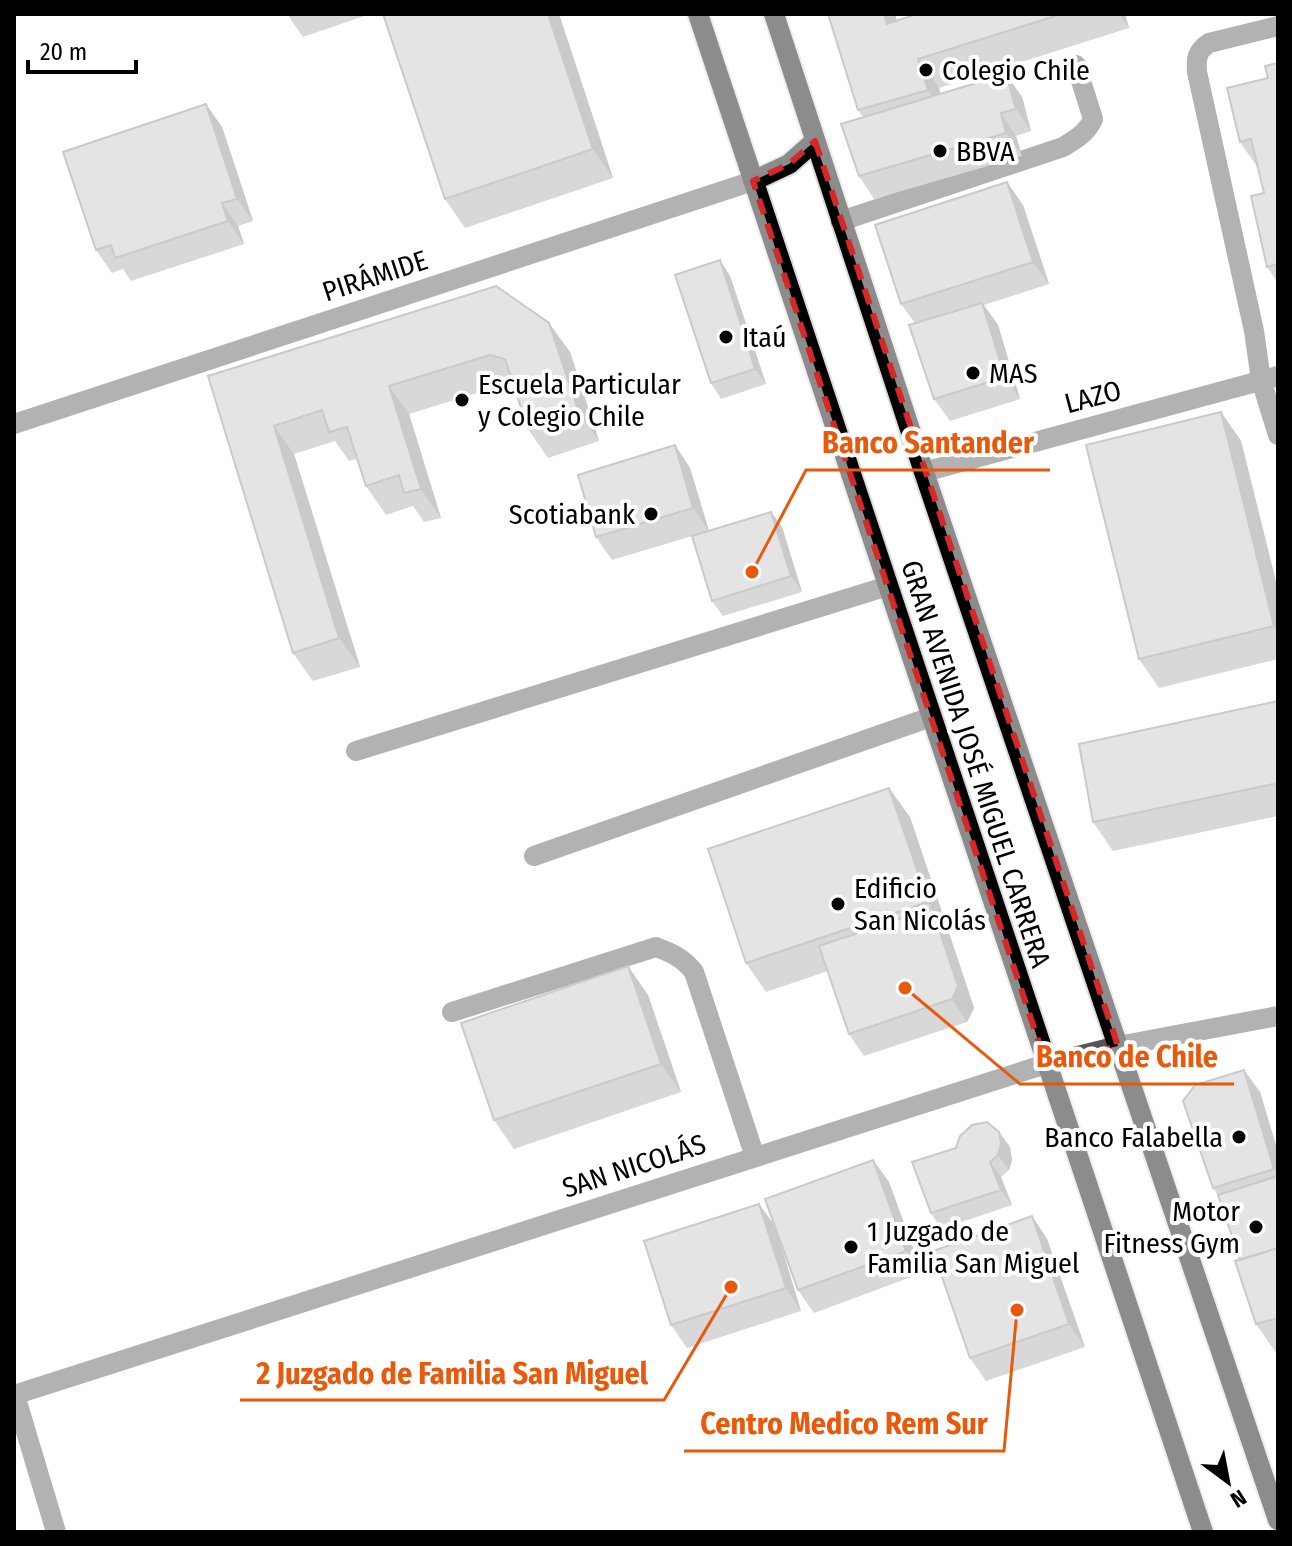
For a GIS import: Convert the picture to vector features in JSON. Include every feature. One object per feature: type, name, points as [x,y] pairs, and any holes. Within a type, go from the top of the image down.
[{"type":"main road","name":"GRAN AVENIDA JOSÉ MIGUEL CARRERA","points":[[698,14],[1203,1532]]},
{"type":"main road","name":"GRAN AVENIDA JOSÉ MIGUEL CARRERA","points":[[774,14],[924,472],[1278,1520]]},
{"type":"main road","points":[[753,181],[789,164],[815,141]]},
{"type":"street","points":[[1278,26],[1209,43],[1201,48],[1196,59],[1254,331],[1270,378],[1278,435]]},
{"type":"street","points":[[841,221],[1063,147],[1078,139],[1089,129],[1093,119],[1076,65]]},
{"type":"street","name":"PIRÁMIDE","points":[[14,424],[753,181]]},
{"type":"street","name":"LAZO","points":[[924,472],[1270,378]]},
{"type":"street","points":[[356,751],[888,586]]},
{"type":"street","points":[[534,856],[931,717]]},
{"type":"street","points":[[452,1012],[656,947],[671,952],[685,960],[694,972],[755,1157]]},
{"type":"street","name":"SAN NICOLÁS","points":[[14,1395],[1046,1064],[1118,1046],[1278,1016]]},
{"type":"street","points":[[14,1395],[56,1532]]},
{"type":"highlighted area","points":[[815,141],[1118,1046],[1046,1064],[753,181],[789,164]]},
{"type":"building","points":[[383,14],[548,14],[593,149],[445,199]]},
{"type":"building","points":[[828,14],[884,14],[887,24],[917,14],[1062,14],[918,59],[928,90],[858,110]]},
{"type":"building","points":[[1278,63],[1278,264],[1267,267],[1251,196],[1264,193],[1251,139],[1240,142],[1227,88],[1268,78],[1265,66]]},
{"type":"building","points":[[1006,74],[1016,109],[1001,113],[1006,133],[859,176],[841,124]]},
{"type":"building","points":[[206,104],[237,199],[222,203],[228,221],[115,258],[111,245],[96,250],[63,152]]},
{"type":"building","points":[[1007,182],[1033,262],[901,304],[875,225]]},
{"type":"building","name":"Itaú","points":[[720,260],[755,369],[711,383],[675,275]]},
{"type":"building","points":[[496,286],[549,323],[579,413],[528,429],[505,359],[490,355],[389,386],[421,489],[404,493],[399,475],[366,486],[347,427],[329,432],[322,410],[274,426],[339,638],[293,653],[208,376]]},
{"type":"building","points":[[982,303],[1005,377],[934,399],[909,325]]},
{"type":"building","points":[[1221,412],[1274,626],[1139,659],[1086,445]]},
{"type":"building","points":[[675,445],[693,508],[596,537],[578,475]]},
{"type":"building","points":[[771,512],[791,576],[712,601],[692,536]]},
{"type":"building","points":[[1278,701],[1278,783],[1093,822],[1079,744]]},
{"type":"building","name":"Edificio San Nicolás","points":[[889,788],[928,902],[746,963],[708,849]]},
{"type":"building","points":[[932,908],[958,986],[952,999],[849,1034],[819,946]]},
{"type":"building","points":[[628,966],[661,1064],[494,1120],[461,1023]]},
{"type":"building","name":"Banco Falabella","points":[[1244,1070],[1274,1169],[1213,1188],[1183,1101],[1195,1085]]},
{"type":"building","points":[[987,1122],[999,1132],[1001,1144],[998,1155],[990,1162],[1001,1190],[931,1213],[912,1162],[956,1148],[960,1136],[972,1125]]},
{"type":"building","name":"1 Juzgado de Familia San Miguel","points":[[873,1160],[906,1251],[798,1290],[765,1199]]},
{"type":"building","points":[[1278,1176],[1278,1248],[1240,1260],[1218,1195]]},
{"type":"building","points":[[759,1204],[786,1288],[671,1325],[644,1241]]},
{"type":"building","points":[[1032,1216],[1069,1324],[970,1358],[933,1251]]},
{"type":"building","points":[[1278,1248],[1278,1318],[1256,1324],[1235,1261]]},
{"type":"place","name":"Colegio Chile","points":[[926,70]]},
{"type":"place","name":"BBVA","points":[[940,151]]},
{"type":"place","name":"Itaú","points":[[726,337]]},
{"type":"place","name":"MAS","points":[[973,373]]},
{"type":"place","name":"Escuela Particular y Colegio Chile","points":[[462,400]]},
{"type":"place","name":"Scotiabank","points":[[651,514]]},
{"type":"place","name":"Banco Santander","points":[[752,572]]},
{"type":"place","name":"Edificio San Nicolás","points":[[838,904]]},
{"type":"place","name":"Banco de Chile","points":[[905,988]]},
{"type":"place","name":"Banco Falabella","points":[[1239,1137]]},
{"type":"place","name":"Motor Fitness Gym","points":[[1256,1227]]},
{"type":"place","name":"1 Juzgado de Familia San Miguel","points":[[851,1247]]},
{"type":"place","name":"2 Juzgado de Familia San Miguel","points":[[731,1287]]},
{"type":"place","name":"Centro Medico Rem Sur","points":[[1017,1310]]}]
